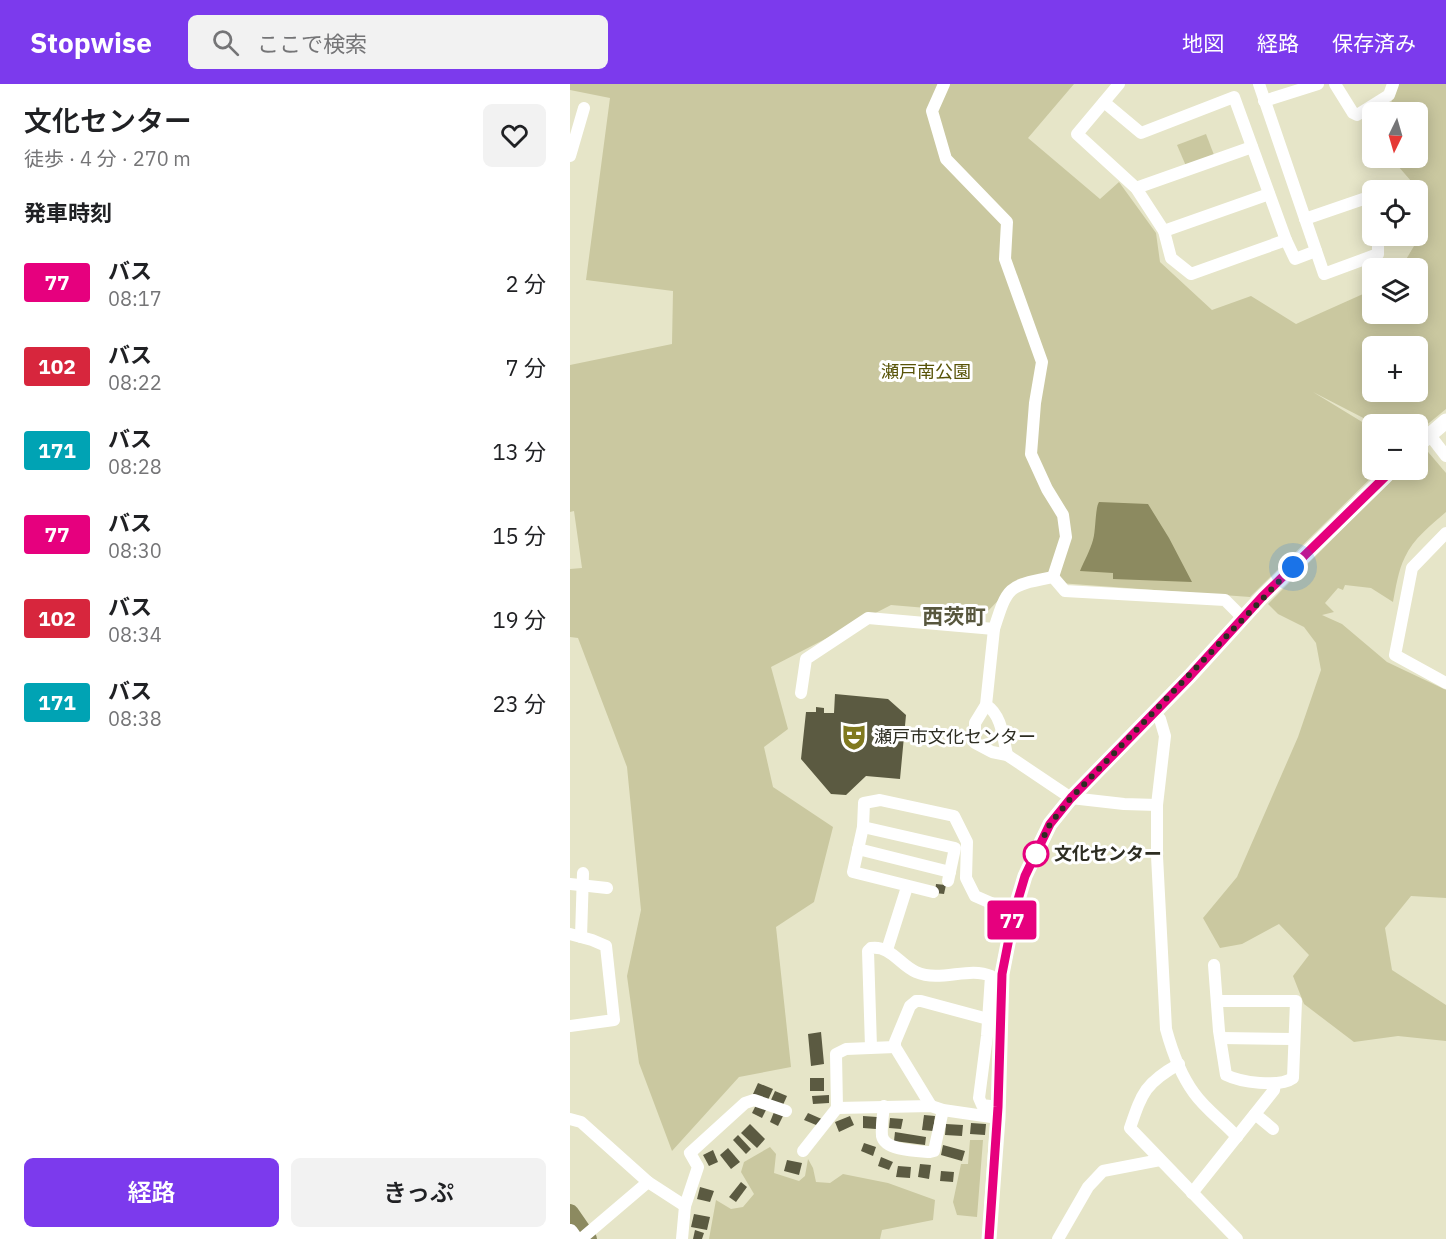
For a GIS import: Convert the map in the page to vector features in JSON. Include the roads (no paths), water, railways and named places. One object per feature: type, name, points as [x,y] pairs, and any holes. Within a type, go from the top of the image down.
[{"type":"highway","points":[[570,1232],[581,1237]]},
{"type":"main road","points":[[1429,434],[1446,421]]},
{"type":"main road","points":[[989,1239],[998,1113],[1002,974],[1014,913],[1025,876],[1050,824],[1071,798],[1243,618],[1382,480]]},
{"type":"street","points":[[944,84],[932,111],[946,159],[1007,222],[1005,259],[1042,362],[1035,403],[1031,454],[1047,489],[1063,515],[1066,537],[1053,577]]},
{"type":"street","points":[[1119,84],[1077,134],[1136,188],[1164,231],[1171,258],[1191,274],[1286,240]]},
{"type":"street","points":[[1258,84],[1324,274],[1378,254],[1378,246]]},
{"type":"street","points":[[1264,101],[1318,84]]},
{"type":"street","points":[[1335,84],[1353,113],[1357,115],[1389,95],[1393,84]]},
{"type":"street","points":[[1104,102],[1141,133],[1234,97],[1295,259],[1316,251]]},
{"type":"street","points":[[570,156],[584,108]]},
{"type":"street","points":[[1136,188],[1252,147]]},
{"type":"street","points":[[1164,231],[1269,194]]},
{"type":"street","points":[[1305,219],[1362,199]]},
{"type":"street","points":[[1429,434],[1446,456]]},
{"type":"street","points":[[1446,533],[1413,568],[1395,655],[1446,683]]},
{"type":"street","points":[[1053,577],[1065,591],[1226,600],[1243,618]]},
{"type":"street","points":[[1053,577],[1020,584],[1004,597],[994,629],[986,705],[975,723],[975,743],[992,752],[1008,755],[1071,798],[1157,805]]},
{"type":"street","points":[[801,693],[806,659],[868,618],[994,629]]},
{"type":"street","points":[[986,705],[993,709],[999,719],[1008,755]]},
{"type":"street","points":[[1153,714],[1160,719],[1165,736],[1157,805],[1157,856],[1162,987],[1166,1029],[1172,1051],[1194,1094],[1237,1137]]},
{"type":"street","points":[[933,892],[853,872],[863,827],[864,802],[880,800],[954,816],[967,842],[966,878],[975,896],[1014,913]]},
{"type":"street","points":[[858,849],[949,876],[954,848],[863,827]]},
{"type":"street","points":[[570,1026],[614,1020],[606,946],[575,935],[579,880],[608,888]]},
{"type":"street","points":[[887,950],[908,887]]},
{"type":"street","points":[[870,1047],[868,951],[871,948],[878,947],[887,950],[903,965],[918,973],[937,977],[982,972],[991,976],[979,1098],[982,1105],[998,1113]]},
{"type":"street","points":[[1214,965],[1217,1001],[1221,1038],[1226,1075],[1275,1084],[1287,1082],[1293,1078],[1296,1001],[1217,1001]]},
{"type":"street","points":[[884,1106],[882,1135],[884,1140],[893,1147],[934,1151],[937,1108],[895,1047],[895,1042],[910,1006],[916,1000],[988,1019]]},
{"type":"street","points":[[1221,1038],[1294,1039]]},
{"type":"street","points":[[803,1151],[837,1108],[836,1054],[846,1049],[895,1047]]},
{"type":"street","points":[[1179,1064],[1158,1075],[1144,1093],[1130,1128],[1237,1239]]},
{"type":"street","points":[[1192,1193],[1274,1090],[1275,1084]]},
{"type":"street","points":[[682,1239],[685,1206],[698,1167],[690,1153],[746,1103],[754,1100],[786,1111]]},
{"type":"street","points":[[837,1108],[884,1106],[998,1113]]},
{"type":"street","points":[[1255,1114],[1273,1129]]},
{"type":"street","points":[[570,1119],[581,1122],[648,1182],[685,1206]]},
{"type":"street","points":[[1058,1239],[1089,1187],[1103,1171],[1160,1161]]},
{"type":"street","points":[[581,1237],[648,1182]]},
{"type":"waterway","points":[[570,1213],[588,1239]]},
{"type":"place","name":"瀬戸市文化センター","points":[[854,737]]},
{"type":"place","name":"文化センター","points":[[1036,854]]},
{"type":"district","name":"西茨町","points":[[954,617]]},
{"type":"park label","name":"瀬戸南公園","points":[[926,372]]}]
